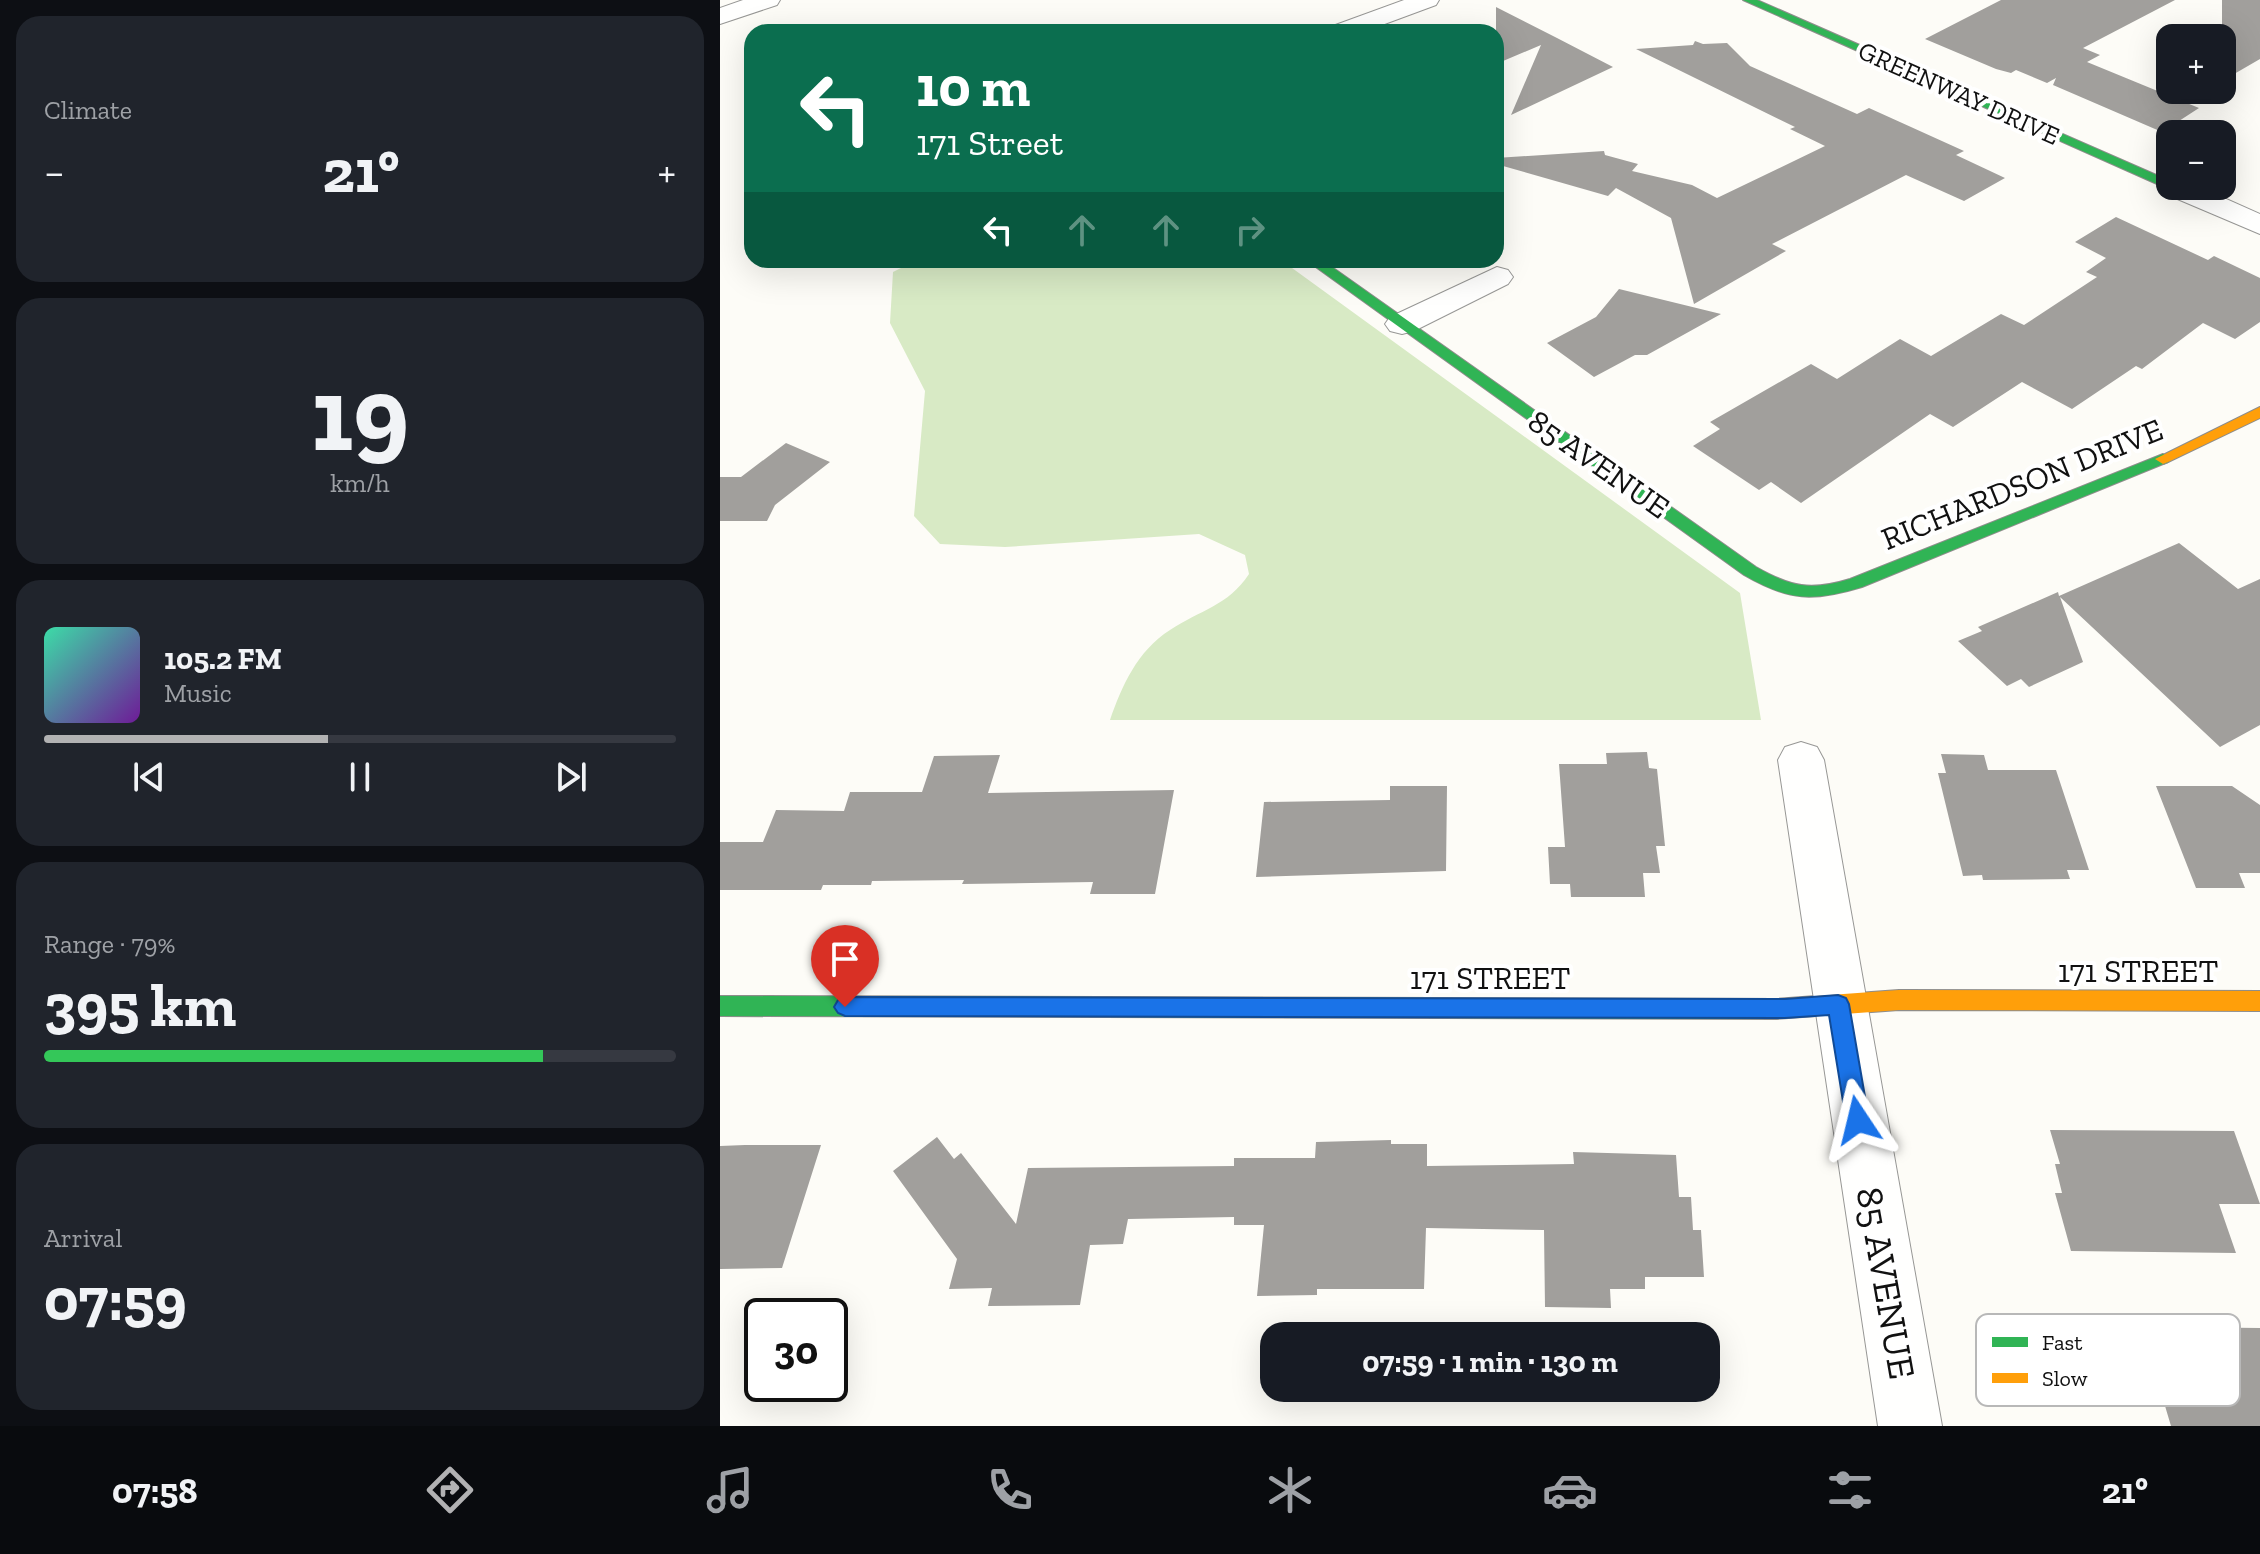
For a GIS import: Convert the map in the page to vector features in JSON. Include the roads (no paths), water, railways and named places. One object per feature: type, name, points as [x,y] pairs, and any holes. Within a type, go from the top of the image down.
[{"type":"street","points":[[720,16],[768,0]]},
{"type":"street","points":[[1361,24],[1427,0]]},
{"type":"street","name":"GREENWAY DRIVE","points":[[1748,0],[2156,179]]},
{"type":"street","name":"GREENWAY DRIVE","points":[[2203,200],[2260,225]]},
{"type":"street","name":"85 AVENUE","points":[[1324,268],[1750,571],[1800,597]]},
{"type":"street","points":[[1402,324],[1497,277]]},
{"type":"street","name":"RICHARDSON DRIVE","points":[[1800,597],[1816,596],[1856,583],[2174,455],[2260,412]]},
{"type":"street","name":"85 AVENUE","points":[[1801,760],[1838,1004],[1910,1426]]},
{"type":"street","name":"171 STREET","points":[[720,1006],[1785,1009],[1899,1000],[2260,1001]]}]
